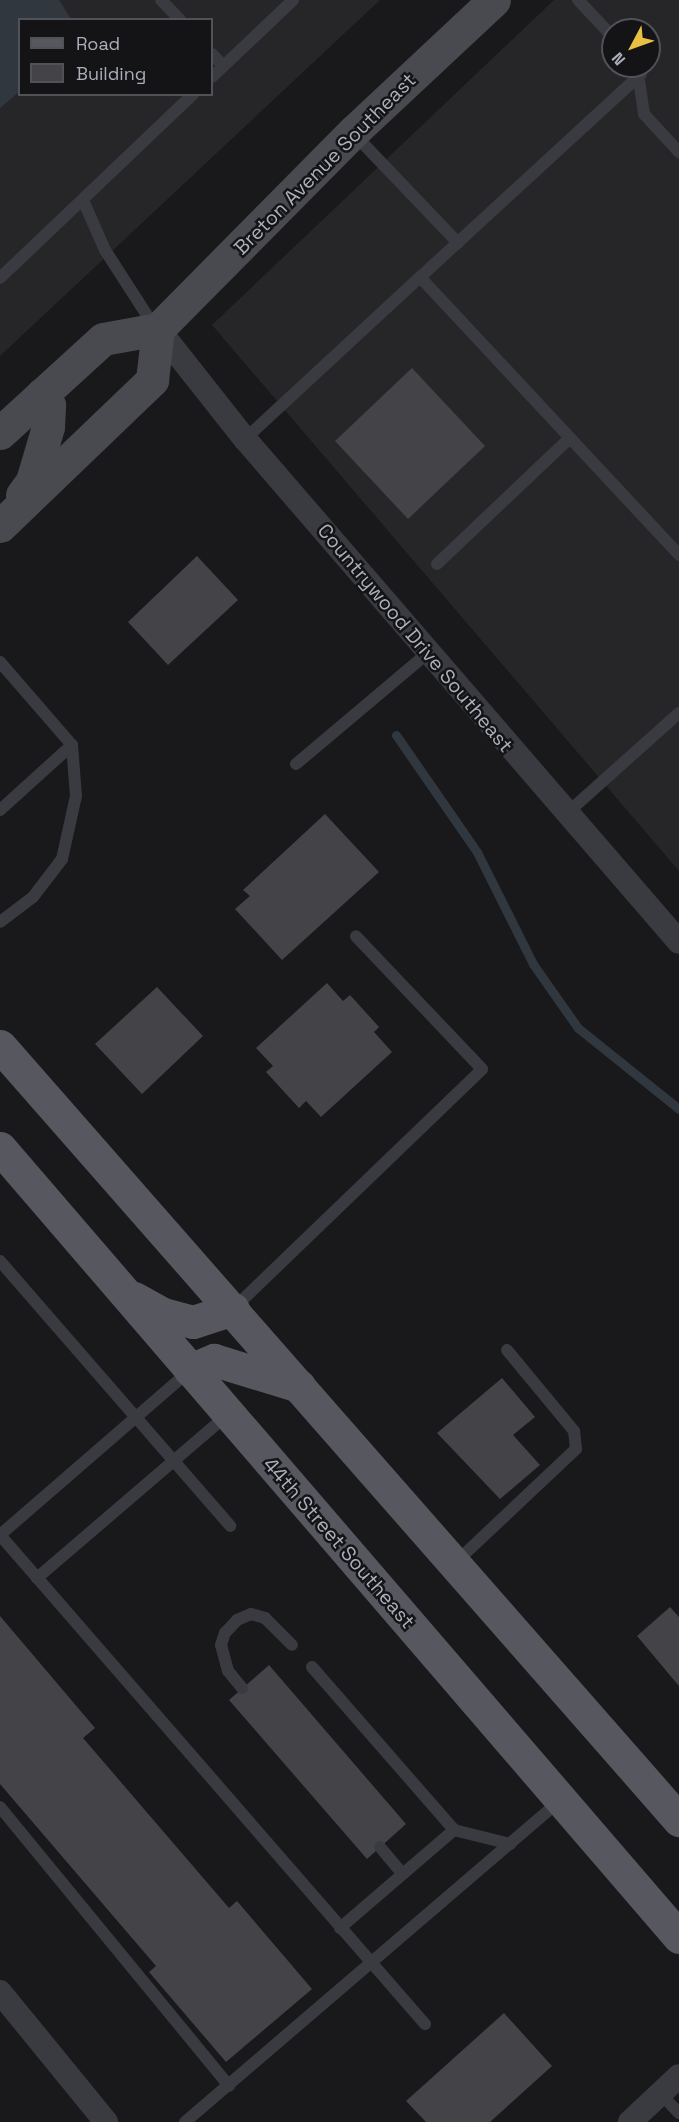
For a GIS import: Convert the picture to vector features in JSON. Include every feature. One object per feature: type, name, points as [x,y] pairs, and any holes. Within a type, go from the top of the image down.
[{"type":"main road","name":"Breton Avenue Southeast","points":[[158,329],[353,132],[494,0]]},
{"type":"main road","points":[[0,434],[103,339],[158,329],[152,380],[0,525]]},
{"type":"main road","points":[[0,525],[32,481],[44,446],[50,405],[42,394]]},
{"type":"main road","points":[[0,1046],[679,1820]]},
{"type":"main road","name":"44th Street Southeast","points":[[0,1148],[679,1937]]},
{"type":"main road","points":[[122,1291],[163,1314],[193,1322],[233,1310]]},
{"type":"main road","points":[[190,1370],[214,1360],[301,1387]]},
{"type":"street","name":"Countrywood Drive Southeast","points":[[158,329],[245,439],[566,815],[679,942]]},
{"type":"street","points":[[0,1992],[105,2122]]},
{"type":"street","points":[[630,2122],[679,2076]]},
{"type":"lane","points":[[162,0],[178,18]]},
{"type":"lane","points":[[213,76],[293,0]]},
{"type":"lane","points":[[578,0],[601,24]]},
{"type":"lane","points":[[213,55],[223,66]]},
{"type":"lane","points":[[245,439],[458,243],[631,78]]},
{"type":"lane","points":[[640,78],[644,114],[679,152]]},
{"type":"lane","points":[[0,278],[191,96]]},
{"type":"lane","points":[[353,132],[458,243]]},
{"type":"lane","points":[[83,200],[105,250],[141,312],[158,329]]},
{"type":"lane","points":[[420,277],[679,555]]},
{"type":"lane","points":[[437,564],[570,438]]},
{"type":"lane","points":[[296,764],[428,653]]},
{"type":"lane","points":[[0,922],[33,897],[62,859],[76,796],[72,745],[2,667]]},
{"type":"lane","points":[[566,815],[679,713]]},
{"type":"lane","points":[[0,810],[72,745]]},
{"type":"lane","points":[[233,1310],[482,1069],[356,936]]},
{"type":"lane","points":[[0,1261],[230,1526]]},
{"type":"lane","points":[[455,1563],[576,1449],[574,1431],[507,1350]]},
{"type":"lane","points":[[190,1370],[0,1535],[425,2024]]},
{"type":"lane","points":[[37,1578],[228,1414]]},
{"type":"lane","points":[[242,1688],[228,1671],[221,1645],[225,1633],[237,1620],[251,1614],[265,1618],[292,1645]]},
{"type":"lane","points":[[312,1667],[454,1830],[510,1844]]},
{"type":"lane","points":[[185,2122],[561,1800]]},
{"type":"lane","points":[[0,1807],[229,2086]]},
{"type":"lane","points":[[340,1928],[454,1830]]},
{"type":"lane","points":[[380,1847],[403,1874]]},
{"type":"lane","points":[[661,2094],[679,2113]]},
{"type":"shaded area","points":[[0,0],[380,0],[0,356]]},
{"type":"shaded area","points":[[0,0],[59,0],[70,18],[18,18],[18,93],[0,108]]},
{"type":"shaded area","points":[[554,0],[679,0],[679,871],[212,325]]},
{"type":"building","points":[[412,368],[485,446],[408,519],[335,441]]},
{"type":"building","points":[[197,556],[238,600],[168,665],[128,622]]},
{"type":"building","points":[[325,814],[379,872],[282,960],[235,909],[250,896],[243,890]]},
{"type":"building","points":[[327,983],[343,1001],[350,995],[379,1027],[374,1032],[392,1052],[321,1117],[306,1101],[299,1108],[266,1072],[273,1066],[256,1048]]},
{"type":"building","points":[[157,987],[203,1036],[142,1094],[95,1044]]},
{"type":"building","points":[[502,1378],[535,1417],[513,1435],[540,1465],[500,1499],[437,1433]]},
{"type":"building","points":[[670,1607],[679,1617],[679,1686],[637,1636]]},
{"type":"building","points":[[0,1616],[95,1728],[83,1738],[229,1908],[237,1901],[312,1989],[226,2062],[149,1972],[156,1966],[0,1784]]},
{"type":"building","points":[[269,1665],[406,1824],[367,1859],[229,1700]]},
{"type":"building","points":[[504,2013],[552,2066],[490,2122],[426,2122],[406,2101]]},
{"type":"waterway","points":[[396,735],[477,852],[533,964],[578,1028],[679,1109]]}]
